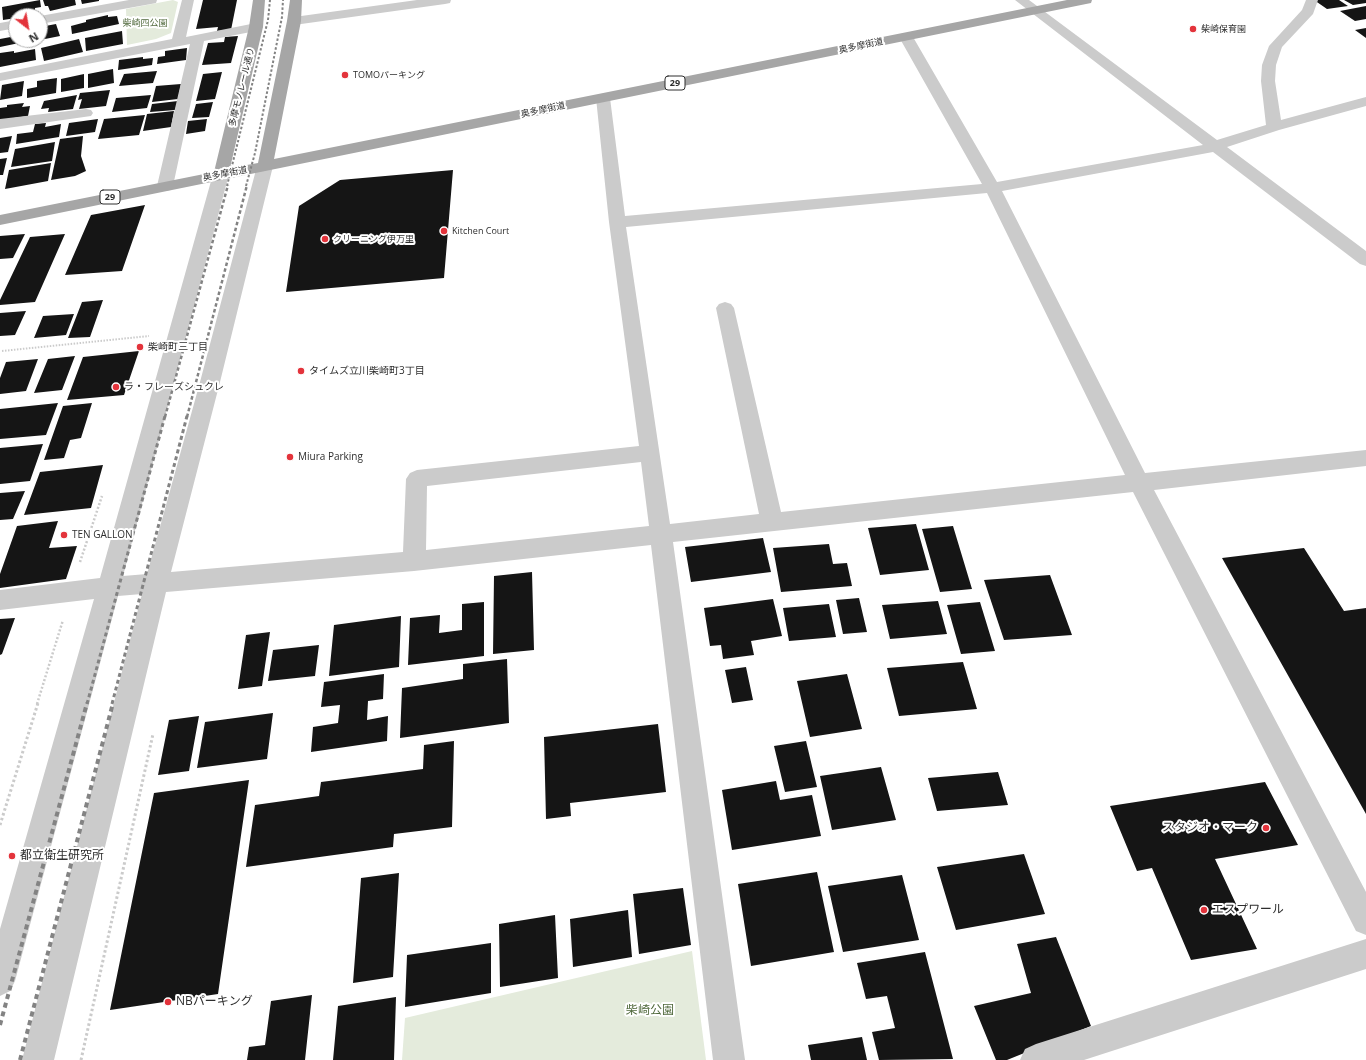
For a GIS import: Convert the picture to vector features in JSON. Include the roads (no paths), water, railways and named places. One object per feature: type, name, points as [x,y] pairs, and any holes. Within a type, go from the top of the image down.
[{"type":"main road","name":"多摩モノレール通り","points":[[221,174],[256,27],[259,0]]},
{"type":"main road","points":[[265,166],[294,21],[296,0]]},
{"type":"main road","name":"奥多摩街道","points":[[0,220],[221,174],[1086,0]]},
{"type":"street","points":[[48,19],[151,0]]},
{"type":"street","points":[[178,42],[188,0]]},
{"type":"street","points":[[294,21],[445,0]]},
{"type":"street","points":[[1021,0],[1366,260]]},
{"type":"street","points":[[1274,127],[1268,81],[1268,65],[1276,46],[1308,12],[1312,0]]},
{"type":"street","points":[[0,77],[256,27]]},
{"type":"street","points":[[906,37],[992,188],[1139,482],[1366,921]]},
{"type":"street","points":[[165,186],[198,38]]},
{"type":"street","points":[[603,98],[617,222],[650,453],[729,1060]]},
{"type":"street","points":[[617,222],[992,188],[1203,150],[1274,127],[1366,101]]},
{"type":"street","points":[[0,124],[86,113]]},
{"type":"street","points":[[38,1060],[156,584],[210,382],[265,166]]},
{"type":"street","points":[[0,981],[179,333],[221,174]]},
{"type":"street","points":[[725,308],[772,522]]},
{"type":"street","points":[[414,561],[418,479],[650,453]]},
{"type":"street","points":[[0,600],[109,588],[414,561],[1366,458]]},
{"type":"street","points":[[1036,1060],[1366,954]]},
{"type":"railway","points":[[227,186],[268,20],[270,0]]},
{"type":"railway","points":[[246,186],[255,153],[282,17],[283,0]]},
{"type":"railway","points":[[165,417],[228,185]]},
{"type":"railway","points":[[187,417],[247,185]]},
{"type":"railway","points":[[87,704],[165,416]]},
{"type":"railway","points":[[112,704],[187,416]]},
{"type":"railway","points":[[0,1025],[87,703]]},
{"type":"railway","points":[[20,1060],[113,703]]},
{"type":"place","name":"柴崎保育園","points":[[1193,29]]},
{"type":"place","name":"TOMOパーキング","points":[[345,75]]},
{"type":"place","name":"Kitchen Court","points":[[444,231]]},
{"type":"place","name":"クリーニング伊万里","points":[[325,239]]},
{"type":"place","name":"柴崎町三丁目","points":[[140,347]]},
{"type":"place","name":"タイムズ立川柴崎町3丁目","points":[[301,371]]},
{"type":"place","name":"ラ・フレーズシュクレ","points":[[116,387]]},
{"type":"place","name":"Miura Parking","points":[[290,457]]},
{"type":"place","name":"TEN GALLON","points":[[64,535]]},
{"type":"place","name":"スタジオ・マーク","points":[[1266,828]]},
{"type":"place","name":"都立衛生研究所","points":[[12,856]]},
{"type":"place","name":"エスプワール","points":[[1204,910]]},
{"type":"place","name":"NBパーキング","points":[[168,1002]]},
{"type":"park label","name":"柴崎四公園","points":[[145,23]]},
{"type":"park label","name":"柴崎公園","points":[[650,1011]]}]
